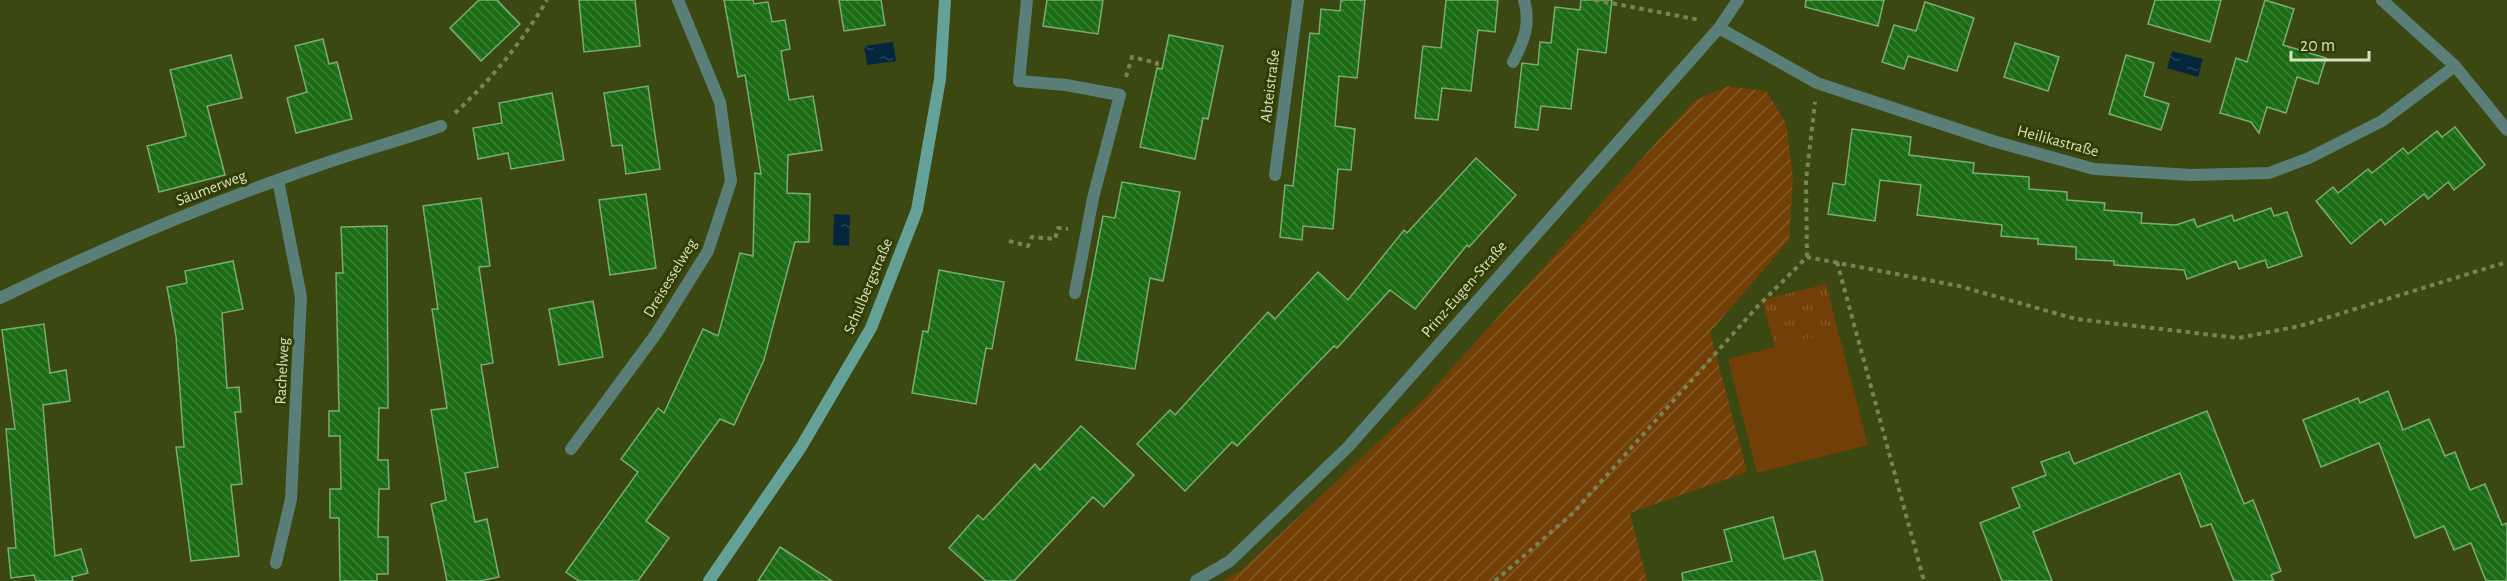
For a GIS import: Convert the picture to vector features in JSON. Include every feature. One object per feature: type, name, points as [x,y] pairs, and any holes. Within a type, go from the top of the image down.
[{"type":"street","name":"Dreisesselweg","points":[[571,449],[601,412],[656,334],[708,251],[731,181],[720,102],[678,0]]},
{"type":"street","name":"Schulbergstraße","points":[[709,581],[801,447],[871,328],[917,210],[940,79],[945,0]]},
{"type":"street","points":[[1027,0],[1019,81],[1066,85],[1120,95],[1093,198],[1075,293]]},
{"type":"street","name":"Abteistraße","points":[[1275,175],[1298,0]]},
{"type":"street","points":[[1513,62],[1529,15],[1524,0]]},
{"type":"street","name":"Prinz-Eugen-Straße","points":[[1196,581],[1230,561],[1348,447],[1719,28],[1738,0]]},
{"type":"street","points":[[2382,0],[2455,66],[2507,130]]},
{"type":"street","name":"Heilikastraße","points":[[1719,28],[1817,83],[1993,141],[2094,169],[2191,175],[2269,173],[2356,136],[2382,121],[2455,66]]},
{"type":"street","name":"Säumerweg","points":[[0,298],[91,254],[278,180],[441,126]]},
{"type":"street","name":"Rachelweg","points":[[276,563],[291,499],[301,297],[278,180]]},
{"type":"path","points":[[441,126],[478,92],[529,30],[547,0]]},
{"type":"path","points":[[1595,0],[1683,17]]},
{"type":"path","points":[[1120,95],[1132,57],[1157,63],[1156,68]]},
{"type":"path","points":[[1495,581],[1573,513],[1757,307],[1807,257],[1806,180],[1817,83]]},
{"type":"path","points":[[1009,241],[1028,246],[1032,237],[1055,239],[1058,228],[1087,232]]},
{"type":"path","points":[[1807,257],[1959,286],[2076,319],[2238,338],[2300,326],[2507,262]]},
{"type":"path","points":[[1837,262],[1924,581]]},
{"type":"green space","points":[[1728,86],[1766,91],[1786,123],[1793,177],[1789,240],[1710,332],[1747,472],[1630,513],[1647,581],[1223,581],[1242,570],[1423,400],[1694,101]]},
{"type":"green space","points":[[1826,284],[1838,331],[1775,347],[1762,300]]},
{"type":"green space","points":[[1838,331],[1868,445],[1757,473],[1728,359]]},
{"type":"water","points":[[893,42],[896,61],[867,65],[864,46]]},
{"type":"water","points":[[2172,51],[2203,59],[2198,77],[2167,68]]},
{"type":"water","points":[[834,214],[850,215],[849,246],[833,245]]},
{"type":"building","points":[[479,0],[497,0],[520,24],[481,61],[450,28]]},
{"type":"building","points":[[579,0],[635,0],[640,46],[584,52]]},
{"type":"building","points":[[724,0],[753,0],[754,4],[768,2],[772,22],[785,20],[790,49],[781,51],[789,100],[813,96],[822,150],[788,155],[787,193],[810,194],[809,242],[795,242],[764,360],[734,425],[720,419],[646,521],[669,538],[638,581],[579,581],[566,572],[638,472],[621,459],[658,408],[664,413],[703,329],[718,336],[740,253],[753,256],[755,173],[761,174],[745,75],[738,77]]},
{"type":"building","points":[[839,0],[881,0],[885,25],[844,31]]},
{"type":"building","points":[[1047,0],[1103,0],[1098,34],[1043,26]]},
{"type":"building","points":[[1341,0],[1365,0],[1357,78],[1339,76],[1335,126],[1355,129],[1351,170],[1338,169],[1333,229],[1303,226],[1302,240],[1280,237],[1285,185],[1293,186],[1310,33],[1319,34],[1321,9],[1340,11]]},
{"type":"building","points":[[1446,0],[1498,0],[1495,32],[1478,30],[1471,91],[1442,88],[1438,120],[1415,118],[1423,46],[1441,48]]},
{"type":"building","points":[[1581,0],[1612,0],[1606,53],[1578,49],[1571,109],[1541,106],[1538,130],[1515,127],[1522,63],[1538,65],[1540,42],[1551,43],[1555,7],[1580,10]]},
{"type":"building","points":[[1806,0],[1884,0],[1878,26],[1805,7]]},
{"type":"building","points":[[2155,0],[2221,0],[2210,42],[2148,24]]},
{"type":"building","points":[[2265,0],[2294,9],[2283,45],[2326,58],[2318,84],[2297,77],[2286,113],[2267,107],[2259,133],[2251,122],[2220,113],[2236,58],[2247,62]]},
{"type":"building","points":[[1925,2],[1974,18],[1957,71],[1908,56],[1904,69],[1882,62],[1894,25],[1916,31]]},
{"type":"building","points":[[1169,35],[1223,46],[1208,119],[1203,118],[1195,159],[1140,147],[1157,68],[1162,69]]},
{"type":"building","points":[[323,39],[329,64],[337,62],[352,119],[296,133],[287,98],[307,92],[295,46]]},
{"type":"building","points":[[2015,43],[2059,57],[2048,91],[2004,77]]},
{"type":"building","points":[[231,55],[242,98],[207,106],[225,175],[159,192],[147,146],[186,136],[170,70]]},
{"type":"building","points":[[2126,55],[2154,63],[2144,96],[2169,104],[2161,130],[2109,114]]},
{"type":"building","points":[[648,86],[660,169],[626,174],[622,145],[612,146],[604,93]]},
{"type":"building","points":[[552,93],[564,160],[511,169],[508,153],[478,159],[473,128],[502,123],[499,103]]},
{"type":"building","points":[[2455,127],[2485,165],[2454,190],[2448,182],[2428,199],[2424,194],[2385,225],[2381,219],[2351,244],[2316,201],[2333,187],[2338,193],[2368,169],[2372,173],[2403,148],[2408,154],[2437,131],[2442,137]]},
{"type":"building","points":[[1852,129],[1911,137],[1909,155],[1974,163],[1973,173],[2029,177],[2029,189],[2067,192],[2067,200],[2105,203],[2104,210],[2142,213],[2141,223],[2176,225],[2194,219],[2197,227],[2232,215],[2234,221],[2271,208],[2274,216],[2287,212],[2302,256],[2268,268],[2265,260],[2239,269],[2236,261],[2187,279],[2184,270],[2114,265],[2114,261],[2076,259],[2076,247],[2038,244],[2038,239],[2001,236],[2002,225],[1917,215],[1921,185],[1880,180],[1875,221],[1828,214],[1833,183],[1845,185]]},
{"type":"building","points":[[1476,158],[1516,195],[1469,247],[1467,245],[1415,309],[1390,290],[1337,348],[1334,346],[1237,446],[1232,442],[1185,491],[1137,444],[1170,410],[1175,415],[1268,312],[1275,319],[1318,272],[1348,300],[1404,230],[1407,233]]},
{"type":"building","points":[[1122,182],[1180,192],[1163,281],[1150,278],[1135,369],[1076,360],[1103,216],[1115,218]]},
{"type":"building","points":[[646,194],[656,268],[610,275],[599,200]]},
{"type":"building","points":[[481,198],[490,266],[479,267],[493,363],[481,365],[498,467],[465,473],[475,522],[487,519],[499,577],[480,581],[447,581],[431,504],[446,500],[431,410],[447,408],[432,309],[438,309],[423,206]]},
{"type":"building","points":[[387,226],[388,408],[379,408],[378,460],[388,460],[389,489],[379,489],[378,537],[388,537],[388,574],[377,574],[377,581],[340,581],[339,518],[330,518],[330,489],[341,489],[340,436],[329,436],[329,411],[339,411],[336,273],[343,273],[341,227]]},
{"type":"building","points":[[233,261],[243,309],[222,313],[227,388],[239,387],[241,412],[235,412],[242,484],[231,485],[239,556],[191,561],[176,447],[184,447],[176,336],[167,287],[187,283],[185,271]]},
{"type":"building","points":[[939,270],[1004,282],[992,349],[986,348],[976,404],[912,393],[923,331],[928,332]]},
{"type":"building","points":[[593,301],[603,357],[559,365],[549,309]]},
{"type":"building","points":[[44,324],[50,373],[66,370],[70,401],[43,405],[55,556],[81,549],[88,573],[72,577],[73,581],[36,581],[34,575],[11,578],[8,548],[16,548],[6,429],[15,429],[2,330]]},
{"type":"building","points":[[2388,391],[2403,430],[2429,419],[2445,456],[2455,452],[2470,490],[2485,484],[2502,525],[2507,523],[2507,581],[2486,581],[2471,543],[2454,550],[2444,526],[2415,538],[2379,443],[2321,467],[2303,420],[2358,398],[2360,403]]},
{"type":"building","points":[[2207,411],[2244,504],[2253,500],[2281,571],[2271,575],[2274,581],[2234,581],[2211,524],[2201,527],[2180,473],[2033,532],[2052,581],[2002,581],[1980,523],[2020,507],[2012,488],[2046,475],[2041,462],[2069,452],[2074,464]]},
{"type":"building","points":[[1081,426],[1134,475],[1104,507],[1093,497],[1014,581],[986,581],[949,548],[978,515],[983,520],[1035,464],[1040,470]]},
{"type":"building","points":[[1773,517],[1784,559],[1815,551],[1823,581],[1683,581],[1682,573],[1732,561],[1724,530]]},
{"type":"building","points":[[780,547],[832,581],[758,581]]}]
